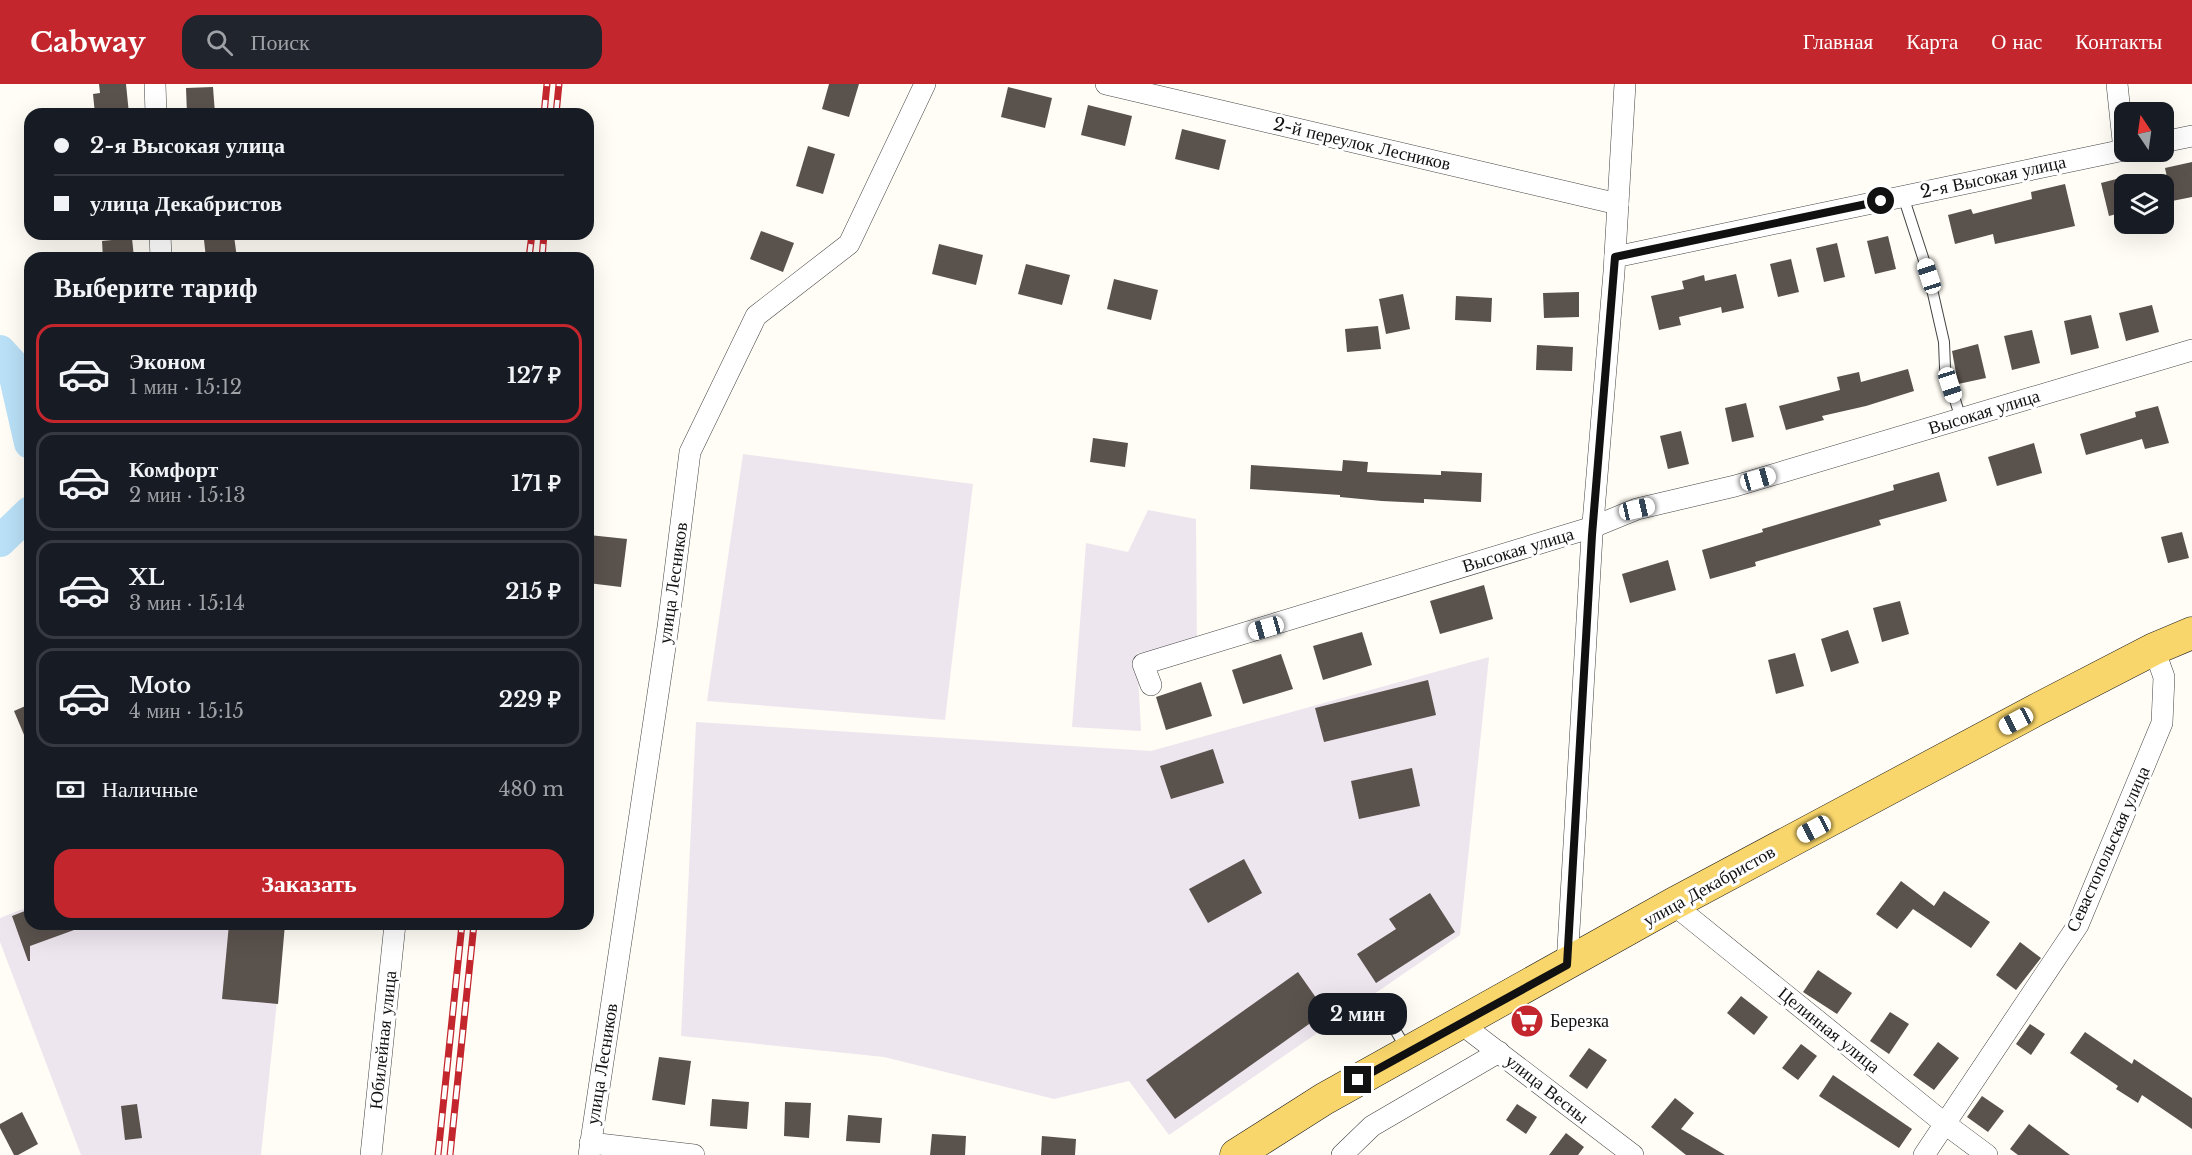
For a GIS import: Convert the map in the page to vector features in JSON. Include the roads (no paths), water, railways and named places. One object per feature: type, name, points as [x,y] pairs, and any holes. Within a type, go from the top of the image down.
[{"type":"main road","name":"улица Декабристов","points":[[1236,1155],[1324,1099],[1673,904],[2154,649],[2192,633]]},
{"type":"street","points":[[156,84],[156,108]]},
{"type":"street","name":"улица Лесников","points":[[589,1149],[666,639],[690,452],[756,316],[849,244],[925,84]]},
{"type":"street","name":"2-й переулок Лесников","points":[[1106,84],[1618,204]]},
{"type":"street","points":[[1567,965],[1593,527],[1615,257],[1624,84]]},
{"type":"street","points":[[2117,84],[2119,102]]},
{"type":"street","points":[[2174,139],[2192,135]]},
{"type":"street","name":"2-я Высокая улица","points":[[1615,257],[2114,152]]},
{"type":"street","name":"Высокая улица","points":[[1151,685],[1143,664],[1593,527],[1637,509],[1735,486],[2192,350]]},
{"type":"street","name":"Севастопольская улица","points":[[1924,1155],[2078,925],[2162,723],[2164,677],[2154,649]]},
{"type":"street","name":"Целинная улица","points":[[1673,904],[1944,1123],[1987,1155]]},
{"type":"street","name":"Юбилейная улица","points":[[371,1155],[394,930]]},
{"type":"street","name":"улица Весны","points":[[1460,1023],[1633,1155]]},
{"type":"street","points":[[1342,1155],[1372,1126],[1499,1052]]},
{"type":"street","points":[[589,1149],[694,1155]]},
{"type":"lane","points":[[1903,196],[1929,276],[1944,342],[1945,368],[1961,419]]},
{"type":"lane","points":[[1378,1001],[1409,1052]]},
{"type":"waterway","points":[[0,351],[12,364],[24,417]]},
{"type":"waterway","points":[[0,541],[24,518]]},
{"type":"railway","points":[[545,108],[547,84]]},
{"type":"railway","points":[[557,108],[559,84]]},
{"type":"railway","points":[[530,252],[531,240]]},
{"type":"railway","points":[[542,252],[544,240]]},
{"type":"railway","points":[[438,1155],[461,930]]},
{"type":"railway","points":[[450,1155],[473,930]]},
{"type":"place","name":"Березка","points":[[1527,1021]]}]
